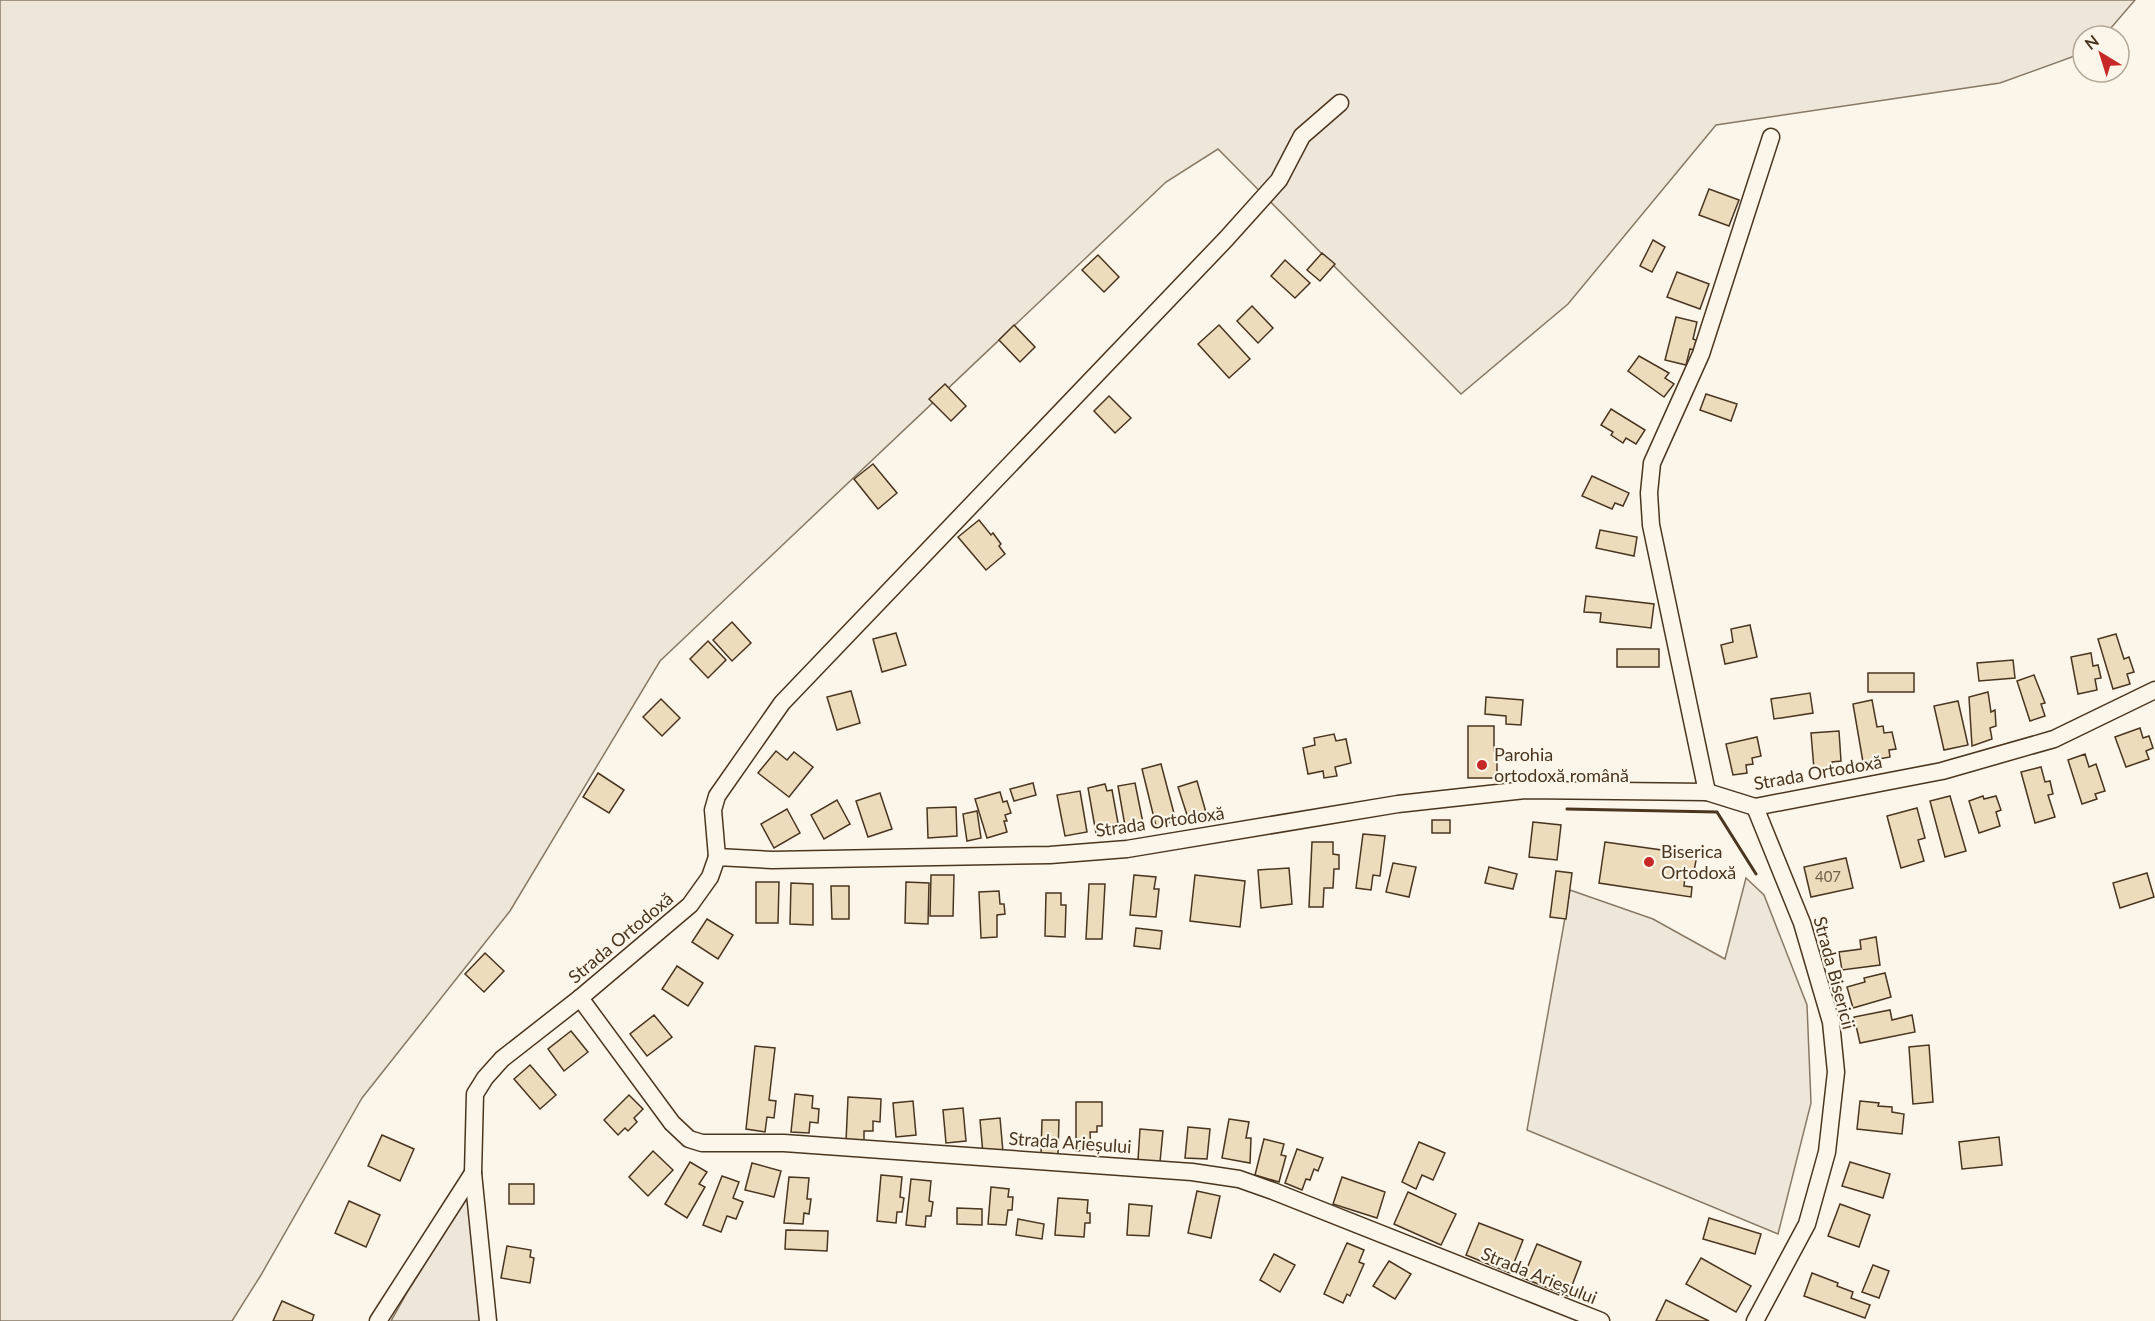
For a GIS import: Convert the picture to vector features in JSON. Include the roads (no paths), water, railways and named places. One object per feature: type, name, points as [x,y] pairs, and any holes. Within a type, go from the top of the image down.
[{"type":"street","points":[[717,857],[713,810],[717,796],[782,703],[1226,239],[1279,180],[1302,136],[1340,103]]},
{"type":"street","points":[[1707,792],[1651,525],[1649,493],[1652,463],[1701,354],[1771,137]]},
{"type":"street","name":"Strada Ortodoxă","points":[[488,1321],[473,1173],[475,1094],[485,1078],[502,1059],[580,998],[690,905],[710,877],[717,857],[772,860],[1050,855],[1127,849],[1398,804],[1525,790],[1707,792],[1755,807],[1942,771],[2054,739],[2155,690]]},
{"type":"street","name":"Strada Bisericii","points":[[1755,807],[1802,923],[1831,1022],[1836,1072],[1827,1152],[1807,1224],[1755,1321]]},
{"type":"street","name":"Strada Arieșului","points":[[580,998],[672,1123],[689,1139],[702,1143],[784,1143],[1192,1172],[1239,1179],[1600,1321]]},
{"type":"street","points":[[378,1321],[473,1173]]},
{"type":"place","name":"Parohia ortodoxă română","points":[[1482,765]]},
{"type":"place","name":"Biserica Ortodoxă","points":[[1649,862]]}]
